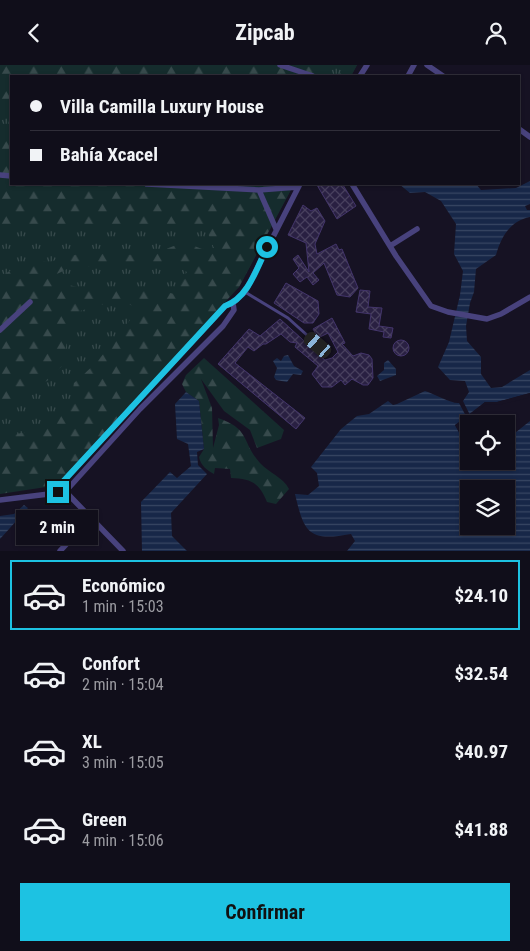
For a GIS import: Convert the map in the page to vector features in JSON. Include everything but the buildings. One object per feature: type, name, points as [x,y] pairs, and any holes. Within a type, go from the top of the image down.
[{"type":"street","points":[[280,65],[310,75]]},
{"type":"street","points":[[427,65],[442,75]]},
{"type":"street","points":[[166,185],[259,190],[299,185]]},
{"type":"street","points":[[59,489],[225,306],[233,303],[245,292],[299,185]]},
{"type":"street","points":[[353,185],[390,246],[431,306],[448,312],[487,319],[530,297]]},
{"type":"street","points":[[259,190],[276,229]]},
{"type":"street","points":[[390,246],[417,229]]},
{"type":"street","points":[[0,330],[30,302]]},
{"type":"street","points":[[65,491],[140,409],[223,326],[234,311],[233,303]]},
{"type":"street","points":[[0,500],[59,489],[65,491],[123,551]]},
{"type":"street","points":[[60,551],[90,519]]},
{"type":"lane","points":[[245,292],[288,318],[318,345]]},
{"type":"green space","points":[[0,65],[304,65],[335,75],[10,75],[10,106],[0,108]]},
{"type":"green space","points":[[282,65],[357,65],[352,75],[277,75]]},
{"type":"green space","points":[[345,65],[357,65],[352,75],[339,75]]},
{"type":"green space","points":[[0,66],[10,83],[10,142],[0,142]]},
{"type":"green space","points":[[10,128],[10,185],[293,185],[239,287],[60,482],[46,487],[0,494],[0,438],[51,426],[70,405],[74,383],[95,364],[124,329],[137,309],[121,299],[80,311],[70,327],[62,366],[47,381],[18,393],[4,408],[0,408],[0,277],[26,261],[49,262],[82,253],[139,255],[166,249],[184,242],[202,249],[214,248],[207,231],[196,224],[49,227],[10,225],[0,228],[0,130]],"holes":[[[141,262],[169,262],[187,272],[175,294],[128,287],[84,288],[63,282],[53,276],[69,268]]]},
{"type":"green space","points":[[293,185],[239,287],[89,406],[0,458],[0,215]]},
{"type":"green space","points":[[204,358],[284,430],[281,439],[257,448],[250,430],[224,411],[201,379],[212,408],[213,448],[219,425],[218,418],[236,427],[260,463],[283,481],[289,489],[276,504],[267,502],[261,490],[253,483],[244,479],[231,478],[230,469],[215,468],[214,474],[201,463],[199,457],[204,449],[199,401],[186,392],[182,384],[186,375]]},
{"type":"water","points":[[530,181],[530,204],[525,206],[527,210],[530,210],[530,217],[512,226],[504,236],[496,255],[476,269],[474,292],[466,326],[467,341],[481,357],[481,374],[491,388],[502,387],[530,370],[530,393],[497,402],[485,402],[470,415],[463,401],[469,392],[465,381],[450,380],[438,367],[449,342],[460,295],[463,271],[454,254],[456,224],[441,201],[425,192],[410,193],[400,185],[477,185],[481,190],[516,188]]},
{"type":"water","points":[[288,355],[294,366],[303,371],[301,375],[293,374],[287,382],[276,380],[274,377],[277,368],[273,361],[277,358],[281,361],[284,356]]},
{"type":"water","points":[[388,360],[396,369],[396,375],[380,381],[377,376],[384,370],[384,363]]},
{"type":"water","points":[[425,391],[459,403],[465,415],[460,415],[460,422],[455,425],[460,433],[460,470],[515,470],[515,433],[530,421],[530,551],[347,551],[355,541],[351,534],[325,536],[317,535],[310,531],[305,525],[295,494],[308,495],[319,486],[317,473],[311,467],[341,429],[357,416],[369,414],[388,401],[393,405]]},
{"type":"water","points":[[186,392],[199,401],[204,449],[197,452],[198,465],[207,474],[171,513],[172,536],[187,551],[142,551],[141,502],[170,472],[177,478],[191,466],[188,444],[177,439],[175,404]]},
{"type":"water","points":[[24,505],[28,508],[0,539],[0,516],[14,514]]},
{"type":"pier","points":[[530,393],[528,398],[498,405],[486,404],[472,415],[468,415],[485,402],[497,402]]},
{"type":"pier","points":[[460,421],[458,426],[460,435],[455,425]]},
{"type":"route","points":[[58,492],[59,486],[225,306],[233,303],[245,292],[267,247]]}]
